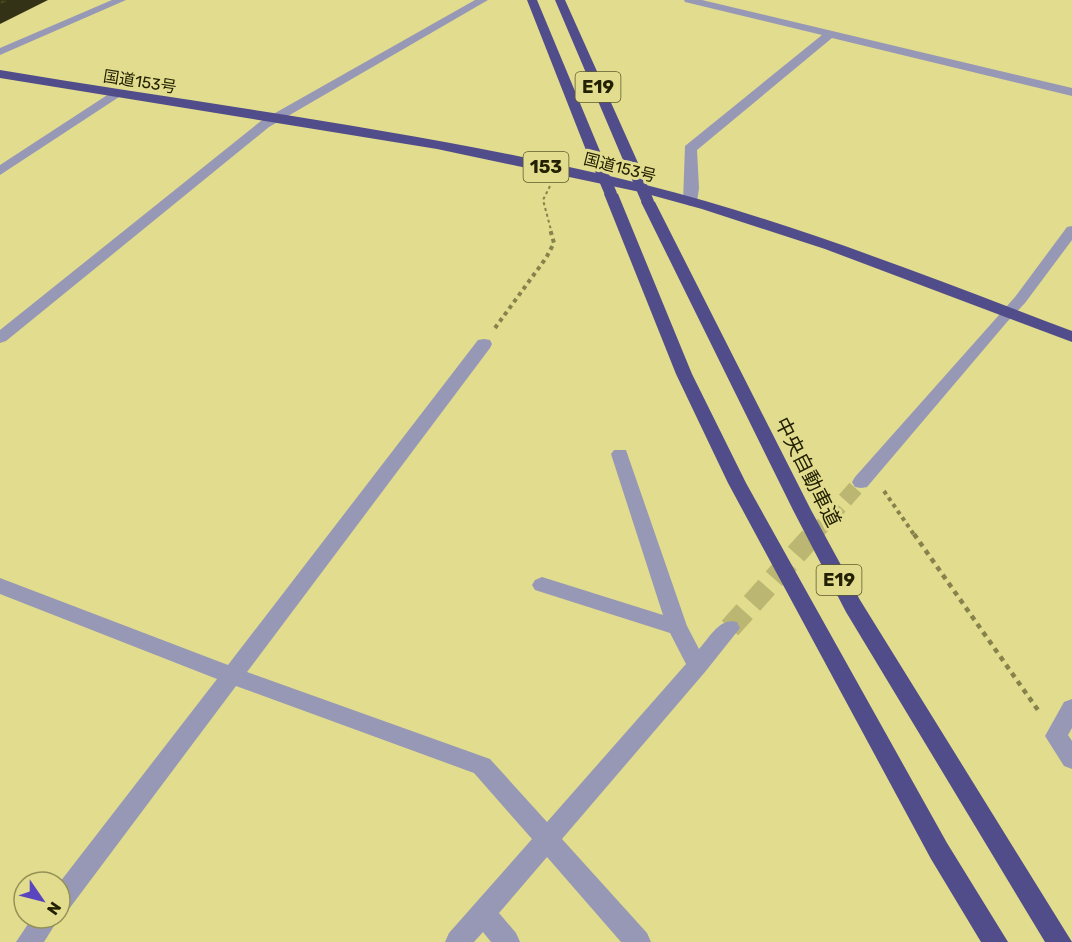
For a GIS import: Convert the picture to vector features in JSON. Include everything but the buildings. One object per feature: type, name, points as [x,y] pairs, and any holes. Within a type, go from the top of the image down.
[{"type":"highway","name":"E19","points":[[532,0],[684,374],[737,483],[815,629],[939,851],[995,942]]},
{"type":"highway","name":"中央自動車道","points":[[560,0],[648,202],[792,490],[854,606],[1059,942]]},
{"type":"highway","name":"国道153号","points":[[0,74],[426,143],[558,169],[690,202],[867,259],[1072,337]]},
{"type":"street","points":[[0,52],[121,0]]},
{"type":"street","points":[[0,338],[225,156],[275,119],[483,0]]},
{"type":"street","points":[[690,0],[1072,93]]},
{"type":"street","points":[[690,202],[692,188],[690,149],[830,34]]},
{"type":"street","points":[[0,171],[115,94]]},
{"type":"street","points":[[866,477],[1020,300],[1072,230]]},
{"type":"street","points":[[72,885],[484,344]]},
{"type":"street","points":[[620,454],[677,627],[698,666]]},
{"type":"street","points":[[543,585],[677,627]]},
{"type":"street","points":[[0,586],[231,675],[482,766],[638,942]]},
{"type":"street","points":[[458,942],[730,628]]},
{"type":"street","points":[[1072,708],[1056,736],[1072,759]]},
{"type":"street","points":[[483,913],[507,942]]},
{"type":"path","points":[[484,344],[546,258],[554,243],[543,200],[558,169]]},
{"type":"path","points":[[866,477],[1056,736]]},
{"type":"tunnel","points":[[813,536],[861,482]]},
{"type":"tunnel","points":[[730,628],[814,534]]}]
